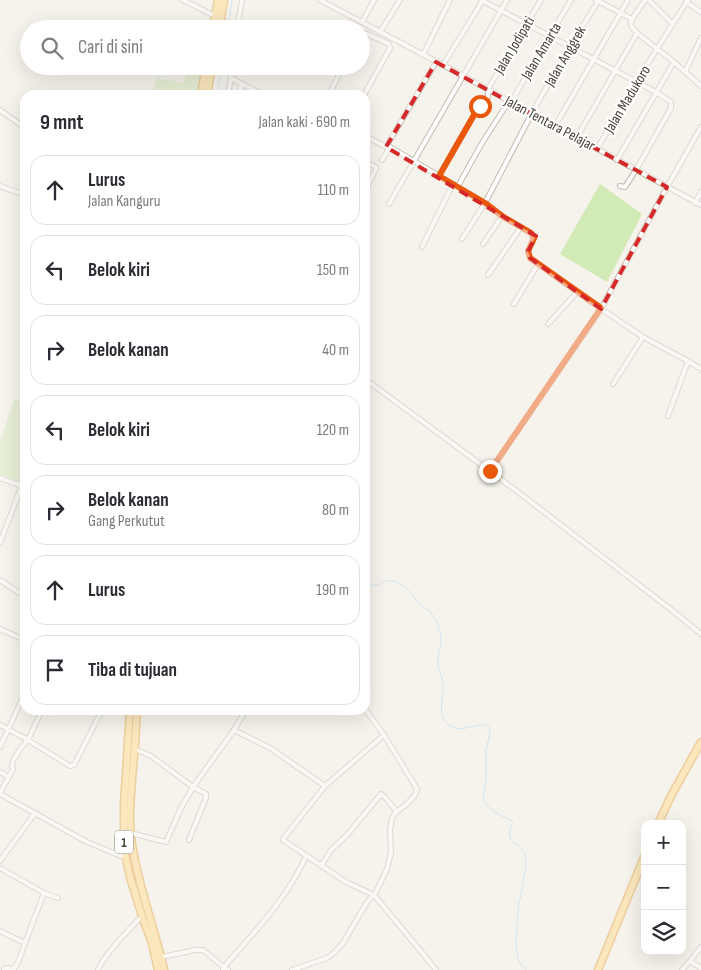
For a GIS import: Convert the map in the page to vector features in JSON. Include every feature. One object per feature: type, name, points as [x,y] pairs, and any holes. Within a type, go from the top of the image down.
[{"type":"highway","points":[[214,20],[218,0]]},
{"type":"highway","points":[[223,20],[224,0]]},
{"type":"highway","points":[[202,90],[204,75]]},
{"type":"highway","points":[[208,90],[210,75]]},
{"type":"highway","name":"1","points":[[130,715],[124,805],[124,842],[126,858],[142,916],[152,943],[158,970]]},
{"type":"highway","name":"1","points":[[137,715],[130,805],[131,833],[146,906],[162,957],[164,970]]},
{"type":"highway","points":[[660,820],[671,796],[699,751],[701,742]]},
{"type":"highway","points":[[598,970],[641,865]]},
{"type":"street","points":[[183,0],[215,15]]},
{"type":"street","points":[[238,20],[242,0]]},
{"type":"street","name":"Jalan Tentara Pelajar","points":[[322,0],[358,20]]},
{"type":"street","points":[[363,20],[374,0]]},
{"type":"street","points":[[380,32],[400,0]]},
{"type":"street","points":[[423,54],[450,0]]},
{"type":"street","points":[[443,65],[482,0],[656,92],[671,102],[671,108],[627,185],[625,187],[620,186]]},
{"type":"street","points":[[389,204],[507,0]]},
{"type":"street","name":"Jalan Jodipati","points":[[439,176],[478,108],[488,98],[488,89],[541,0]]},
{"type":"street","name":"Jalan Amarta","points":[[422,247],[456,185],[510,101],[571,0]]},
{"type":"street","points":[[598,0],[632,19]]},
{"type":"street","name":"Jalan Anggrek","points":[[462,238],[485,203],[532,113],[598,0]]},
{"type":"street","points":[[555,126],[628,0]]},
{"type":"street","points":[[645,0],[632,19],[631,26],[637,34],[701,85]]},
{"type":"street","points":[[649,0],[673,24]]},
{"type":"street","points":[[687,1],[701,12]]},
{"type":"street","name":"Jalan Madukoro","points":[[598,149],[636,82],[687,1]]},
{"type":"street","name":"Jalan Tentara Pelajar","points":[[370,26],[701,206]]},
{"type":"street","points":[[577,138],[637,34]]},
{"type":"street","points":[[367,90],[390,48],[389,44],[370,35]]},
{"type":"street","points":[[685,72],[701,38]]},
{"type":"street","points":[[382,160],[436,62]]},
{"type":"street","points":[[617,160],[674,62]]},
{"type":"street","points":[[229,90],[232,75]]},
{"type":"street","points":[[332,90],[338,75]]},
{"type":"street","points":[[232,78],[253,90]]},
{"type":"street","points":[[240,90],[242,84]]},
{"type":"street","points":[[0,110],[20,124]]},
{"type":"street","points":[[490,471],[601,308],[701,127]]},
{"type":"street","points":[[370,138],[456,185],[533,235],[533,241],[528,251],[530,258],[643,337],[701,369]]},
{"type":"street","points":[[370,165],[376,169],[370,181]]},
{"type":"street","points":[[0,186],[20,193]]},
{"type":"street","points":[[696,202],[701,192]]},
{"type":"street","points":[[483,244],[502,216]]},
{"type":"street","points":[[488,275],[521,227]]},
{"type":"street","points":[[514,304],[538,264]]},
{"type":"street","points":[[548,324],[577,292]]},
{"type":"street","points":[[613,384],[643,337]]},
{"type":"street","points":[[668,416],[688,362]]},
{"type":"street","points":[[370,383],[490,471],[701,634]]},
{"type":"street","points":[[0,478],[20,485]]},
{"type":"street","points":[[0,544],[20,494]]},
{"type":"street","points":[[0,580],[20,594]]},
{"type":"street","points":[[0,629],[20,638]]},
{"type":"street","points":[[0,747],[20,704]]},
{"type":"street","points":[[40,715],[28,740],[13,761],[13,769],[0,793],[87,842],[126,858]]},
{"type":"street","points":[[0,725],[72,766],[99,715]]},
{"type":"street","points":[[131,833],[166,842],[181,808],[193,787],[243,715]]},
{"type":"street","points":[[292,970],[326,958],[343,943],[367,902],[379,887],[387,869],[391,852],[390,830],[392,818],[415,794],[417,787],[369,715]]},
{"type":"street","points":[[234,730],[270,748],[325,786]]},
{"type":"street","points":[[384,735],[325,786],[283,839],[284,842],[346,882],[374,895],[436,970]]},
{"type":"street","points":[[135,748],[151,756],[207,796],[189,840]]},
{"type":"street","points":[[0,772],[9,776]]},
{"type":"street","points":[[321,866],[331,850],[347,835],[381,794],[397,812]]},
{"type":"street","points":[[0,861],[35,813]]},
{"type":"street","points":[[162,957],[203,950],[225,969],[276,905],[306,856]]},
{"type":"street","points":[[0,868],[44,893],[58,898]]},
{"type":"street","points":[[4,970],[8,968],[15,970],[44,893]]},
{"type":"street","points":[[98,970],[115,946],[142,916]]},
{"type":"street","points":[[0,931],[24,943]]},
{"type":"street","points":[[682,970],[701,947]]},
{"type":"street","points":[[690,961],[701,968]]},
{"type":"highlighted area","points":[[436,62],[667,187],[601,309],[530,258],[528,251],[536,236],[386,147]]},
{"type":"green space","points":[[186,75],[202,75],[200,90],[153,90],[156,78],[183,83]]},
{"type":"green space","points":[[600,184],[642,214],[607,282],[560,254]]},
{"type":"green space","points":[[14,399],[20,401],[20,482],[0,474],[0,442]]},
{"type":"waterway","points":[[229,20],[232,0]]},
{"type":"waterway","points":[[218,90],[220,75]]},
{"type":"waterway","points":[[370,584],[377,585],[385,581],[401,584],[430,612],[439,627],[441,645],[438,662],[443,684],[443,719],[452,727],[461,729],[484,724],[489,727],[483,799],[494,812],[512,821],[511,839],[523,850],[525,855],[526,866],[518,910],[516,945],[518,959],[526,970]]},
{"type":"route","points":[[480,106],[439,176],[458,186],[531,233],[534,238],[528,251],[530,258],[601,308],[490,471]]}]
